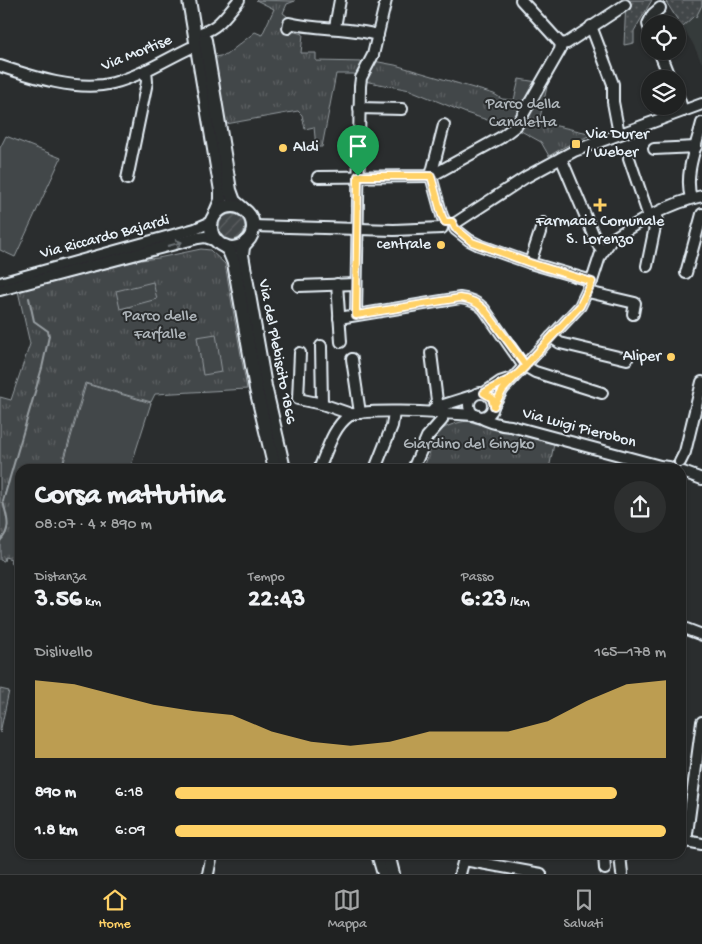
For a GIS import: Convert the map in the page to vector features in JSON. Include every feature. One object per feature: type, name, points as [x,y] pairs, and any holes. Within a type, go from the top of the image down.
[{"type":"main road","points":[[189,0],[221,191],[221,200],[212,222],[212,232],[221,244],[240,246],[251,235],[253,226],[250,216],[234,200],[230,190],[198,0]]},
{"type":"main road","points":[[215,215],[225,207],[236,206],[242,208]]},
{"type":"main road","name":"Via del Plebiscito 1866","points":[[246,242],[242,247],[242,255],[264,386],[283,464]]},
{"type":"main road","name":"Via del Plebiscito 1866","points":[[221,244],[229,251],[234,263],[256,389],[274,464]]},
{"type":"main road","points":[[380,859],[384,874]]},
{"type":"main road","points":[[389,859],[393,874]]},
{"type":"street","points":[[204,32],[214,26],[239,0]]},
{"type":"street","points":[[335,28],[340,0]]},
{"type":"street","points":[[356,315],[355,284],[361,78],[373,55],[386,0]]},
{"type":"street","points":[[521,0],[561,44]]},
{"type":"street","points":[[561,44],[566,43],[625,5]]},
{"type":"street","points":[[652,15],[660,8]]},
{"type":"street","points":[[288,28],[289,22],[305,26],[378,34]]},
{"type":"street","points":[[591,26],[613,84],[613,102],[619,134]]},
{"type":"street","points":[[318,177],[431,176],[510,132],[517,125],[523,118],[560,50],[561,44]]},
{"type":"street","name":"Via Mortise","points":[[0,66],[56,82],[83,85],[113,83],[197,46]]},
{"type":"street","points":[[127,179],[147,82],[146,70]]},
{"type":"street","points":[[686,110],[702,104]]},
{"type":"street","points":[[359,108],[402,109]]},
{"type":"street","points":[[253,226],[394,230],[449,226],[561,158],[587,146],[672,115]]},
{"type":"street","points":[[691,198],[689,181],[702,123]]},
{"type":"street","points":[[444,125],[431,176],[442,216],[449,226],[472,242],[530,263],[592,282]]},
{"type":"street","points":[[654,149],[696,147]]},
{"type":"street","points":[[561,158],[596,241],[603,250]]},
{"type":"street","points":[[629,158],[652,215],[657,218],[647,266]]},
{"type":"street","points":[[472,396],[470,408],[477,416],[488,414],[503,390],[580,306],[592,282],[597,262],[603,250],[612,240],[652,215],[691,198],[702,196]]},
{"type":"street","points":[[686,273],[702,214]]},
{"type":"street","name":"Via Riccardo Bajardi","points":[[0,283],[195,229],[208,223],[215,215]]},
{"type":"street","points":[[530,263],[543,223]]},
{"type":"street","name":"Via Riccardo Bajardi","points":[[0,290],[198,238],[205,237],[221,244]]},
{"type":"street","points":[[337,284],[341,342]]},
{"type":"street","points":[[299,286],[355,284]]},
{"type":"street","points":[[588,292],[635,303],[633,314]]},
{"type":"street","points":[[339,318],[460,298],[466,299],[479,304],[484,309],[526,366],[535,372],[602,393]]},
{"type":"street","points":[[551,337],[560,343],[627,359]]},
{"type":"street","points":[[321,346],[322,404]]},
{"type":"street","points":[[300,353],[298,400],[355,413],[415,412],[436,410],[477,393],[484,393],[492,398],[493,407]]},
{"type":"street","points":[[415,464],[427,437],[442,420],[436,410],[431,353]]},
{"type":"street","points":[[352,359],[355,413]]},
{"type":"street","points":[[484,393],[500,382],[515,377]]},
{"type":"street","points":[[683,464],[702,382]]},
{"type":"street","name":"Via Luigi Pierobon","points":[[493,407],[499,420],[510,426]]},
{"type":"street","name":"Via Luigi Pierobon","points":[[436,410],[477,416],[486,421],[654,464]]},
{"type":"street","points":[[377,464],[392,426],[394,412]]},
{"type":"street","points":[[321,464],[339,424],[355,413]]},
{"type":"street","points":[[686,472],[702,479]]},
{"type":"street","points":[[686,629],[702,635]]},
{"type":"street","points":[[686,822],[702,722]]},
{"type":"street","points":[[686,841],[702,844]]},
{"type":"street","points":[[208,874],[211,859]]},
{"type":"street","points":[[460,874],[464,859]]},
{"type":"street","points":[[473,859],[541,874]]},
{"type":"street","points":[[604,859],[605,869]]},
{"type":"street","points":[[620,859],[622,874]]},
{"type":"shaded area","points":[[665,0],[702,0],[702,63],[686,33],[686,15],[675,15]]},
{"type":"green space","name":"Parco della Canaletta","points":[[256,0],[295,1],[287,4],[283,13],[292,20],[286,19],[283,29],[303,34],[301,53],[316,53],[316,61],[365,62],[368,60],[395,65],[494,94],[502,99],[514,100],[519,79],[537,82],[547,87],[539,122],[593,134],[549,156],[541,142],[521,131],[466,113],[410,90],[364,81],[354,74],[336,74],[322,147],[316,147],[314,127],[305,129],[302,115],[298,111],[226,124],[214,57],[226,55],[255,32],[262,35],[274,9]]},
{"type":"green space","points":[[626,0],[652,0],[643,15],[641,15],[641,19],[634,31],[634,43],[624,45]]},
{"type":"green space","points":[[665,0],[702,0],[702,5],[696,17],[694,16],[686,23],[686,15],[674,15]]},
{"type":"green space","points":[[6,136],[61,158],[15,257],[0,250],[0,148]]},
{"type":"green space","points":[[232,214],[241,218],[245,227],[241,236],[232,240],[223,236],[219,227],[223,218]]},
{"type":"green space","name":"Parco delle Farfalle","points":[[201,249],[210,250],[225,264],[247,389],[155,394],[151,402],[85,383],[62,464],[15,464],[15,564],[10,563],[11,559],[5,557],[4,561],[0,560],[0,397],[11,400],[30,344],[18,291],[141,260]]},
{"type":"green space","points":[[153,282],[157,299],[120,309],[116,291]]},
{"type":"green space","points":[[216,334],[222,372],[203,375],[197,337]]},
{"type":"green space","points":[[86,384],[151,403],[132,464],[63,464]]},
{"type":"green space","name":"Giardino del Gingko","points":[[467,421],[554,444],[550,464],[425,464],[430,452],[427,448],[430,442],[438,432],[454,424]]},
{"type":"green space","points":[[0,689],[9,691],[0,733]]},
{"type":"waterway","points":[[0,541],[7,527],[7,517],[3,501],[42,368],[49,336],[48,331],[34,321],[29,298]]},
{"type":"place","name":"Via Durer / Weber","points":[[576,144]]},
{"type":"place","name":"Aldi","points":[[283,148]]},
{"type":"place","name":"Farmacia Comunale S. Lorenzo","points":[[600,205]]},
{"type":"place","name":"centrale","points":[[441,245]]},
{"type":"place","name":"Aliper","points":[[671,357]]},
{"type":"route","points":[[358,176],[431,176],[445,222],[452,222],[455,228],[472,242],[530,263],[592,282],[580,306],[518,375],[503,390],[494,406],[492,398],[484,393],[500,382],[515,377],[526,366],[523,365],[505,336],[479,304],[460,298],[356,315],[358,176]]}]
